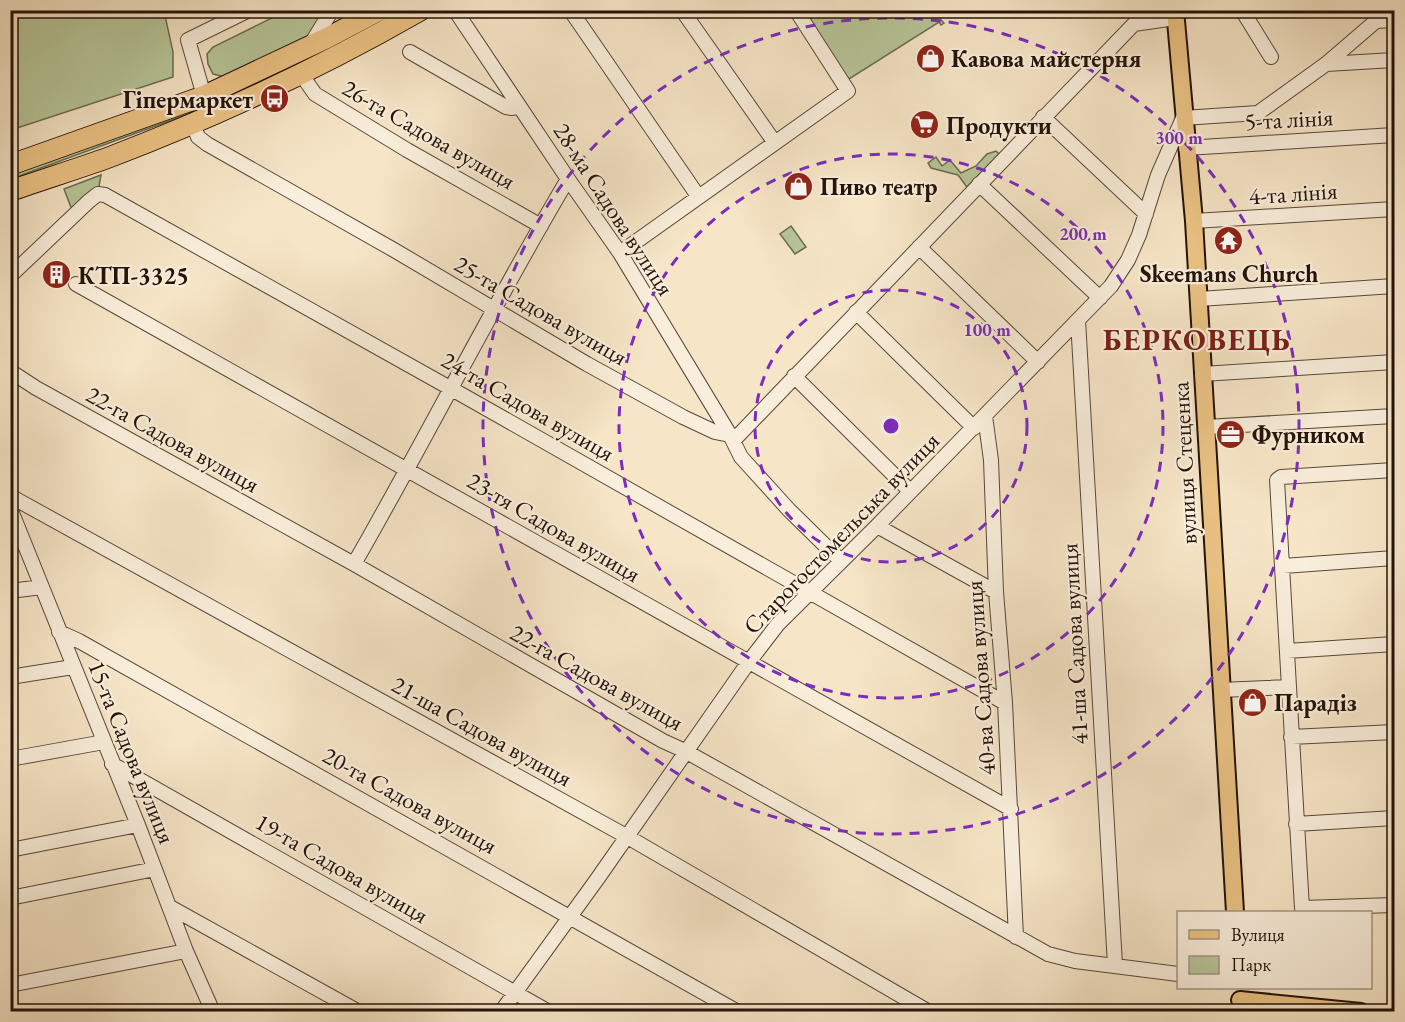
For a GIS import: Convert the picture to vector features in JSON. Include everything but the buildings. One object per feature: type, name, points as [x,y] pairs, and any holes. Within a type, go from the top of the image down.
[{"type":"highway","points":[[10,165],[204,96],[380,10]]},
{"type":"highway","points":[[10,191],[109,157],[202,120],[301,74],[421,10]]},
{"type":"main road","name":"вулиця Стеценка","points":[[1175,13],[1194,221],[1235,911]]},
{"type":"main road","points":[[1240,1000],[1361,1011]]},
{"type":"street","points":[[202,120],[204,96],[188,40],[249,10]]},
{"type":"street","points":[[309,46],[332,10]]},
{"type":"street","name":"28-ма Садова вулиця","points":[[455,10],[568,179],[620,252],[732,438]]},
{"type":"street","points":[[682,10],[775,143]]},
{"type":"street","points":[[620,252],[848,91],[796,10]]},
{"type":"street","points":[[1242,10],[1271,57]]},
{"type":"street","points":[[571,11],[698,196]]},
{"type":"street","points":[[841,561],[789,510],[741,457],[732,438],[1134,24],[1175,13]]},
{"type":"street","points":[[1184,118],[1258,113],[1326,64],[1376,21],[1395,20]]},
{"type":"street","points":[[410,52],[506,107],[519,106]]},
{"type":"street","points":[[1326,64],[1395,60]]},
{"type":"street","name":"26-та Садова вулиця","points":[[301,74],[315,94],[407,150],[541,226]]},
{"type":"street","points":[[1043,117],[1146,214]]},
{"type":"street","name":"Старогостомельська вулиця","points":[[501,1011],[778,624],[974,428],[1111,286],[1128,260],[1158,175],[1184,118]]},
{"type":"street","name":"25-та Садова вулиця","points":[[202,120],[198,137],[207,144],[494,308],[587,364],[683,417],[732,438]]},
{"type":"street","name":"5-та лінія","points":[[1186,148],[1395,135]]},
{"type":"street","points":[[354,564],[408,470],[494,308],[568,179]]},
{"type":"street","points":[[979,184],[1100,298]]},
{"type":"street","name":"24-та Садова вулиця","points":[[10,276],[89,201],[98,194],[105,195],[1005,703]]},
{"type":"street","name":"4-та лінія","points":[[1194,221],[1395,209]]},
{"type":"street","points":[[919,247],[1038,362]]},
{"type":"street","name":"23-тя Садова вулиця","points":[[76,284],[1011,809]]},
{"type":"street","points":[[1199,299],[1395,286]]},
{"type":"street","points":[[856,312],[974,428]]},
{"type":"street","name":"41-ша Садова вулиця","points":[[1078,320],[1115,966]]},
{"type":"street","points":[[1202,374],[1395,362]]},
{"type":"street","name":"22-га Садова вулиця","points":[[10,371],[36,388],[354,564],[663,741],[1048,954],[1075,962],[1177,974]]},
{"type":"street","points":[[794,376],[910,491]]},
{"type":"street","name":"40-ва Садова вулиця","points":[[985,416],[991,460],[996,591],[1005,703],[1016,937]]},
{"type":"street","points":[[1206,427],[1395,416]]},
{"type":"street","points":[[1395,470],[1281,477],[1277,482],[1301,906],[1304,909],[1395,905]]},
{"type":"street","name":"21-ша Садова вулиця","points":[[10,496],[626,836],[929,1011]]},
{"type":"street","name":"15-та Садова вулиця","points":[[10,508],[138,825],[186,951],[213,1011]]},
{"type":"street","points":[[877,526],[996,591]]},
{"type":"street","points":[[1283,566],[1395,558]]},
{"type":"street","points":[[10,591],[42,587]]},
{"type":"street","name":"20-та Садова вулиця","points":[[59,632],[257,740],[738,1011]]},
{"type":"street","points":[[1287,651],[1395,644]]},
{"type":"street","points":[[10,677],[73,667]]},
{"type":"street","points":[[1221,690],[1289,687]]},
{"type":"street","points":[[1291,737],[1395,732]]},
{"type":"street","points":[[10,759],[104,742]]},
{"type":"street","name":"19-та Садова вулиця","points":[[112,764],[549,1011]]},
{"type":"street","points":[[1296,824],[1395,818]]},
{"type":"street","points":[[10,850],[138,825]]},
{"type":"street","points":[[10,898],[155,869]]},
{"type":"street","points":[[170,907],[359,1011]]},
{"type":"street","points":[[10,985],[186,951]]},
{"type":"green space","points":[[10,11],[164,11],[173,52],[173,77],[11,130]]},
{"type":"green space","points":[[286,11],[325,11],[307,39],[225,77],[213,74],[208,64],[207,54],[213,47]]},
{"type":"green space","points":[[798,11],[933,11],[944,23],[941,25],[939,22],[849,79],[845,74],[843,75]]},
{"type":"green space","points":[[192,109],[188,114],[11,179],[11,174]]},
{"type":"green space","points":[[996,151],[999,154],[967,187],[958,175],[931,168],[928,163],[936,157],[942,166],[950,160],[961,173],[976,166],[987,154]]},
{"type":"green space","points":[[101,175],[99,186],[72,210],[64,189]]},
{"type":"green space","points":[[791,226],[806,247],[795,254],[780,234]]},
{"type":"place","name":"Кавова майстерня","points":[[930,58]]},
{"type":"place","name":"Гіпермаркет","points":[[274,99]]},
{"type":"place","name":"Продукти","points":[[925,125]]},
{"type":"place","name":"Пиво театр","points":[[799,186]]},
{"type":"place","name":"Skeemans Church","points":[[1229,240]]},
{"type":"place","name":"КТП-3325","points":[[57,275]]},
{"type":"place","name":"Фурником","points":[[1231,434]]},
{"type":"place","name":"Парадіз","points":[[1253,702]]},
{"type":"district","name":"БЕРКОВЕЦЬ","points":[[1197,339]]}]
